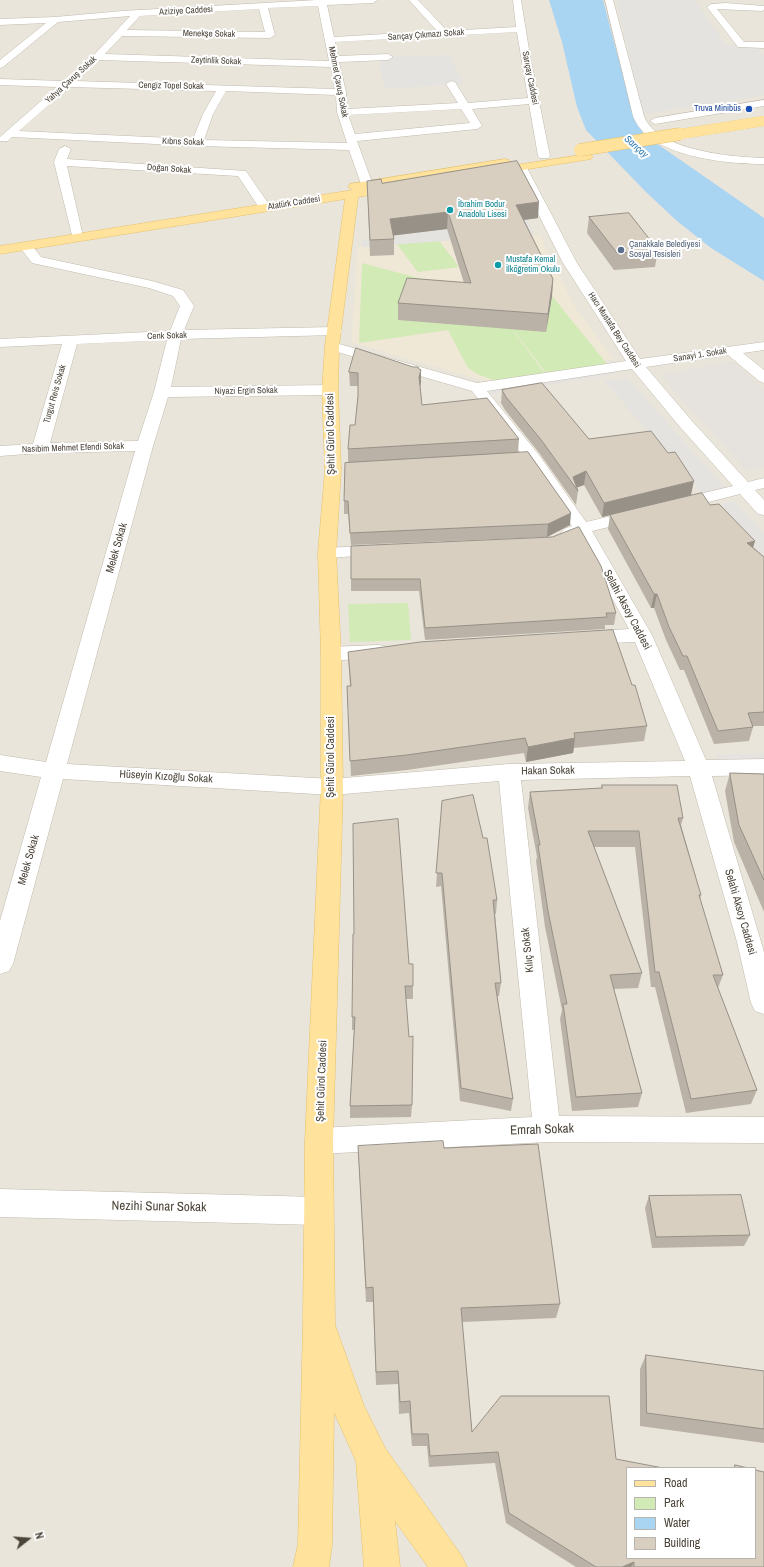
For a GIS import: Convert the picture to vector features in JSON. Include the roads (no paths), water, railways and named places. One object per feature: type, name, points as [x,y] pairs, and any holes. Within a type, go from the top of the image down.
[{"type":"main road","points":[[584,154],[764,121]]},
{"type":"main road","points":[[584,154],[764,128]]},
{"type":"main road","name":"Atatürk Caddesi","points":[[0,250],[544,156],[584,154]]},
{"type":"main road","name":"Atatürk Caddesi","points":[[0,244],[262,203],[521,168],[584,154]]},
{"type":"main road","name":"Şehit Gürol Caddesi","points":[[311,1567],[315,1545],[319,1322],[319,1141],[332,787],[331,654],[327,553],[341,469],[330,390],[334,339],[360,189]]},
{"type":"main road","points":[[319,1322],[350,1412],[373,1460],[449,1567]]},
{"type":"main road","points":[[373,1460],[382,1567]]},
{"type":"street","name":"Aziziye Caddesi","points":[[0,22],[55,20],[230,4],[263,6],[373,0]]},
{"type":"street","points":[[413,0],[444,33]]},
{"type":"street","name":"Sarıçay Caddesi","points":[[517,0],[525,56],[544,156]]},
{"type":"street","points":[[609,0],[617,42],[640,119],[649,130],[675,146],[695,154],[750,161],[764,161]]},
{"type":"street","name":"Mehmet Çavuş Sokak","points":[[322,2],[341,92],[342,112],[354,143],[360,189]]},
{"type":"street","points":[[115,4],[122,14]]},
{"type":"street","name":"Menekşe Sokak","points":[[120,33],[270,38],[263,6]]},
{"type":"street","points":[[762,7],[712,7],[741,45],[764,45]]},
{"type":"street","name":"Yahya Çavuş Sokak","points":[[0,143],[97,58],[138,13]]},
{"type":"street","points":[[0,64],[55,20]]},
{"type":"street","name":"Sarıçay Çıkmazı Sokak","points":[[330,40],[522,29]]},
{"type":"street","points":[[753,46],[760,55]]},
{"type":"street","name":"Zeytinlik Sokak","points":[[97,58],[335,62],[388,57]]},
{"type":"street","name":"Cengiz Topel Sokak","points":[[0,82],[341,92]]},
{"type":"street","points":[[451,84],[465,106]]},
{"type":"street","points":[[197,143],[208,114],[223,88]]},
{"type":"street","points":[[342,112],[534,101]]},
{"type":"street","points":[[656,121],[764,103]]},
{"type":"street","name":"Kıbrıs Sokak","points":[[10,134],[197,143],[354,143],[477,126],[465,106]]},
{"type":"street","points":[[71,138],[60,162],[76,232]]},
{"type":"street","name":"Doğan Sokak","points":[[60,162],[242,173],[262,203]]},
{"type":"street","name":"Hacı Mustafa Bey Caddesi","points":[[521,168],[570,263],[636,365],[686,424],[764,510]]},
{"type":"street","name":"Melek Sokak","points":[[0,964],[145,446],[162,392],[175,335],[186,306],[178,293],[152,285],[37,260],[25,246]]},
{"type":"street","name":"Cenk Sokak","points":[[0,343],[175,335],[334,339]]},
{"type":"street","points":[[334,339],[477,388]]},
{"type":"street","name":"Turgut Reis Sokak","points":[[40,448],[71,340]]},
{"type":"street","name":"Sanayi 1. Sokak","points":[[477,388],[764,346]]},
{"type":"street","points":[[731,350],[764,378]]},
{"type":"street","name":"Selahi Aksoy Caddesi","points":[[477,388],[525,459],[582,528],[642,635],[698,767],[756,942],[764,1003]]},
{"type":"street","name":"Niyazi Ergin Sokak","points":[[162,392],[330,390]]},
{"type":"street","name":"Nasibim Mehmet Efendi Sokak","points":[[0,451],[40,448],[145,446]]},
{"type":"street","points":[[556,540],[582,528],[764,483]]},
{"type":"street","points":[[327,553],[398,550]]},
{"type":"street","points":[[570,639],[642,635]]},
{"type":"street","points":[[331,654],[395,650]]},
{"type":"street","name":"Hüseyin Kızoğlu Sokak","points":[[0,762],[54,771],[332,787]]},
{"type":"street","name":"Hakan Sokak","points":[[332,787],[509,772],[698,767],[764,767]]},
{"type":"street","name":"Kılıç Sokak","points":[[509,772],[547,1129]]},
{"type":"street","name":"Emrah Sokak","points":[[319,1141],[547,1129],[764,1130]]},
{"type":"street","name":"Nezihi Sunar Sokak","points":[[0,1203],[318,1211]]},
{"type":"water","name":"Sarıçay","points":[[549,0],[603,0],[616,50],[643,134],[764,218],[764,281],[711,248],[677,221],[646,192],[586,130],[577,107],[562,42]]},
{"type":"place","name":"Truva Minibüs","points":[[749,109]]},
{"type":"place","name":"İbrahim Bodur Anadolu Lisesi","points":[[450,210]]},
{"type":"place","name":"Çanakkale Belediyesi Sosyal Tesisleri","points":[[621,250]]},
{"type":"place","name":"Mustafa Kemal İlköğretim Okulu","points":[[498,265]]}]
